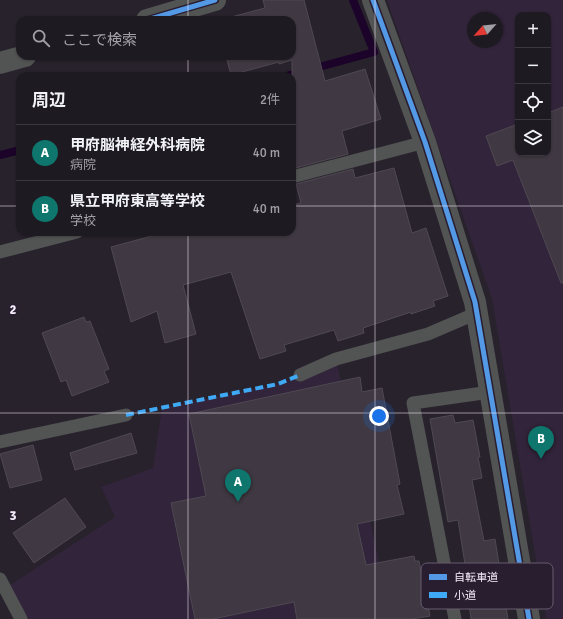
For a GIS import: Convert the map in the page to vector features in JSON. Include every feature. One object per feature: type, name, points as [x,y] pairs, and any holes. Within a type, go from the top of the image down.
[{"type":"street","points":[[161,16],[215,0]]},
{"type":"street","points":[[373,0],[425,142],[475,302],[519,563]]},
{"type":"street","points":[[0,63],[16,59]]},
{"type":"street","points":[[527,609],[529,619]]},
{"type":"lane","points":[[296,176],[425,142]]},
{"type":"lane","points":[[0,252],[62,236]]},
{"type":"lane","points":[[300,375],[336,359],[428,334],[477,313]]},
{"type":"lane","points":[[444,563],[413,403],[490,392]]},
{"type":"lane","points":[[0,442],[126,415]]},
{"type":"lane","points":[[0,579],[21,619]]},
{"type":"lane","points":[[453,609],[455,619]]},
{"type":"shaded area","points":[[387,0],[563,0],[563,619],[546,619],[544,609],[553,609],[553,563],[537,563],[492,299]]},
{"type":"shaded area","points":[[336,359],[391,619],[21,619],[4,589],[115,517],[101,487],[153,468],[162,408],[278,384]]},
{"type":"building","points":[[263,0],[304,0],[325,81],[365,69],[381,119],[342,131],[348,154],[296,168],[296,72],[292,72],[292,60],[296,60],[296,16],[235,16],[265,8]]},
{"type":"building","points":[[227,60],[292,60],[242,72],[230,72]]},
{"type":"building","points":[[563,107],[563,283],[561,283],[513,160],[497,166],[486,136],[515,125],[515,156],[551,156],[551,112]]},
{"type":"building","points":[[394,168],[412,233],[426,228],[448,296],[433,301],[435,306],[411,314],[411,312],[363,328],[364,333],[338,341],[334,330],[284,345],[286,351],[260,359],[231,272],[183,285],[196,334],[165,343],[157,311],[131,322],[111,247],[152,236],[296,236],[296,204],[301,203],[296,184],[353,169],[355,178]]},
{"type":"building","points":[[84,317],[86,322],[90,321],[109,369],[104,371],[109,382],[72,396],[66,380],[61,382],[42,333]]},
{"type":"building","points":[[360,377],[362,392],[382,388],[400,484],[397,485],[404,514],[357,524],[366,565],[414,556],[415,561],[419,561],[421,571],[421,609],[429,609],[430,616],[412,619],[297,619],[294,602],[213,619],[195,619],[171,503],[206,496],[189,414]]},
{"type":"building","points":[[453,415],[455,423],[473,420],[480,457],[478,457],[482,478],[472,480],[484,541],[495,539],[499,563],[465,563],[458,520],[448,522],[430,419]]},
{"type":"building","points":[[131,433],[137,453],[75,470],[70,453]]},
{"type":"building","points":[[33,445],[42,480],[10,488],[0,454]]},
{"type":"building","points":[[65,498],[86,527],[34,563],[13,533]]},
{"type":"building","points":[[470,609],[506,609],[508,619],[471,619]]},
{"type":"waterway","points":[[296,73],[374,52],[353,0]]},
{"type":"waterway","points":[[0,155],[16,151]]},
{"type":"marked path","points":[[126,415],[278,384],[300,375]]},
{"type":"cycle path","points":[[161,16],[215,0]]},
{"type":"cycle path","points":[[373,0],[425,142],[475,302],[519,563]]},
{"type":"cycle path","points":[[527,609],[529,619]]},
{"type":"place","name":"県立甲府東高等学校","points":[[541,459]]},
{"type":"place","name":"甲府脳神経外科病院","points":[[238,502]]}]
